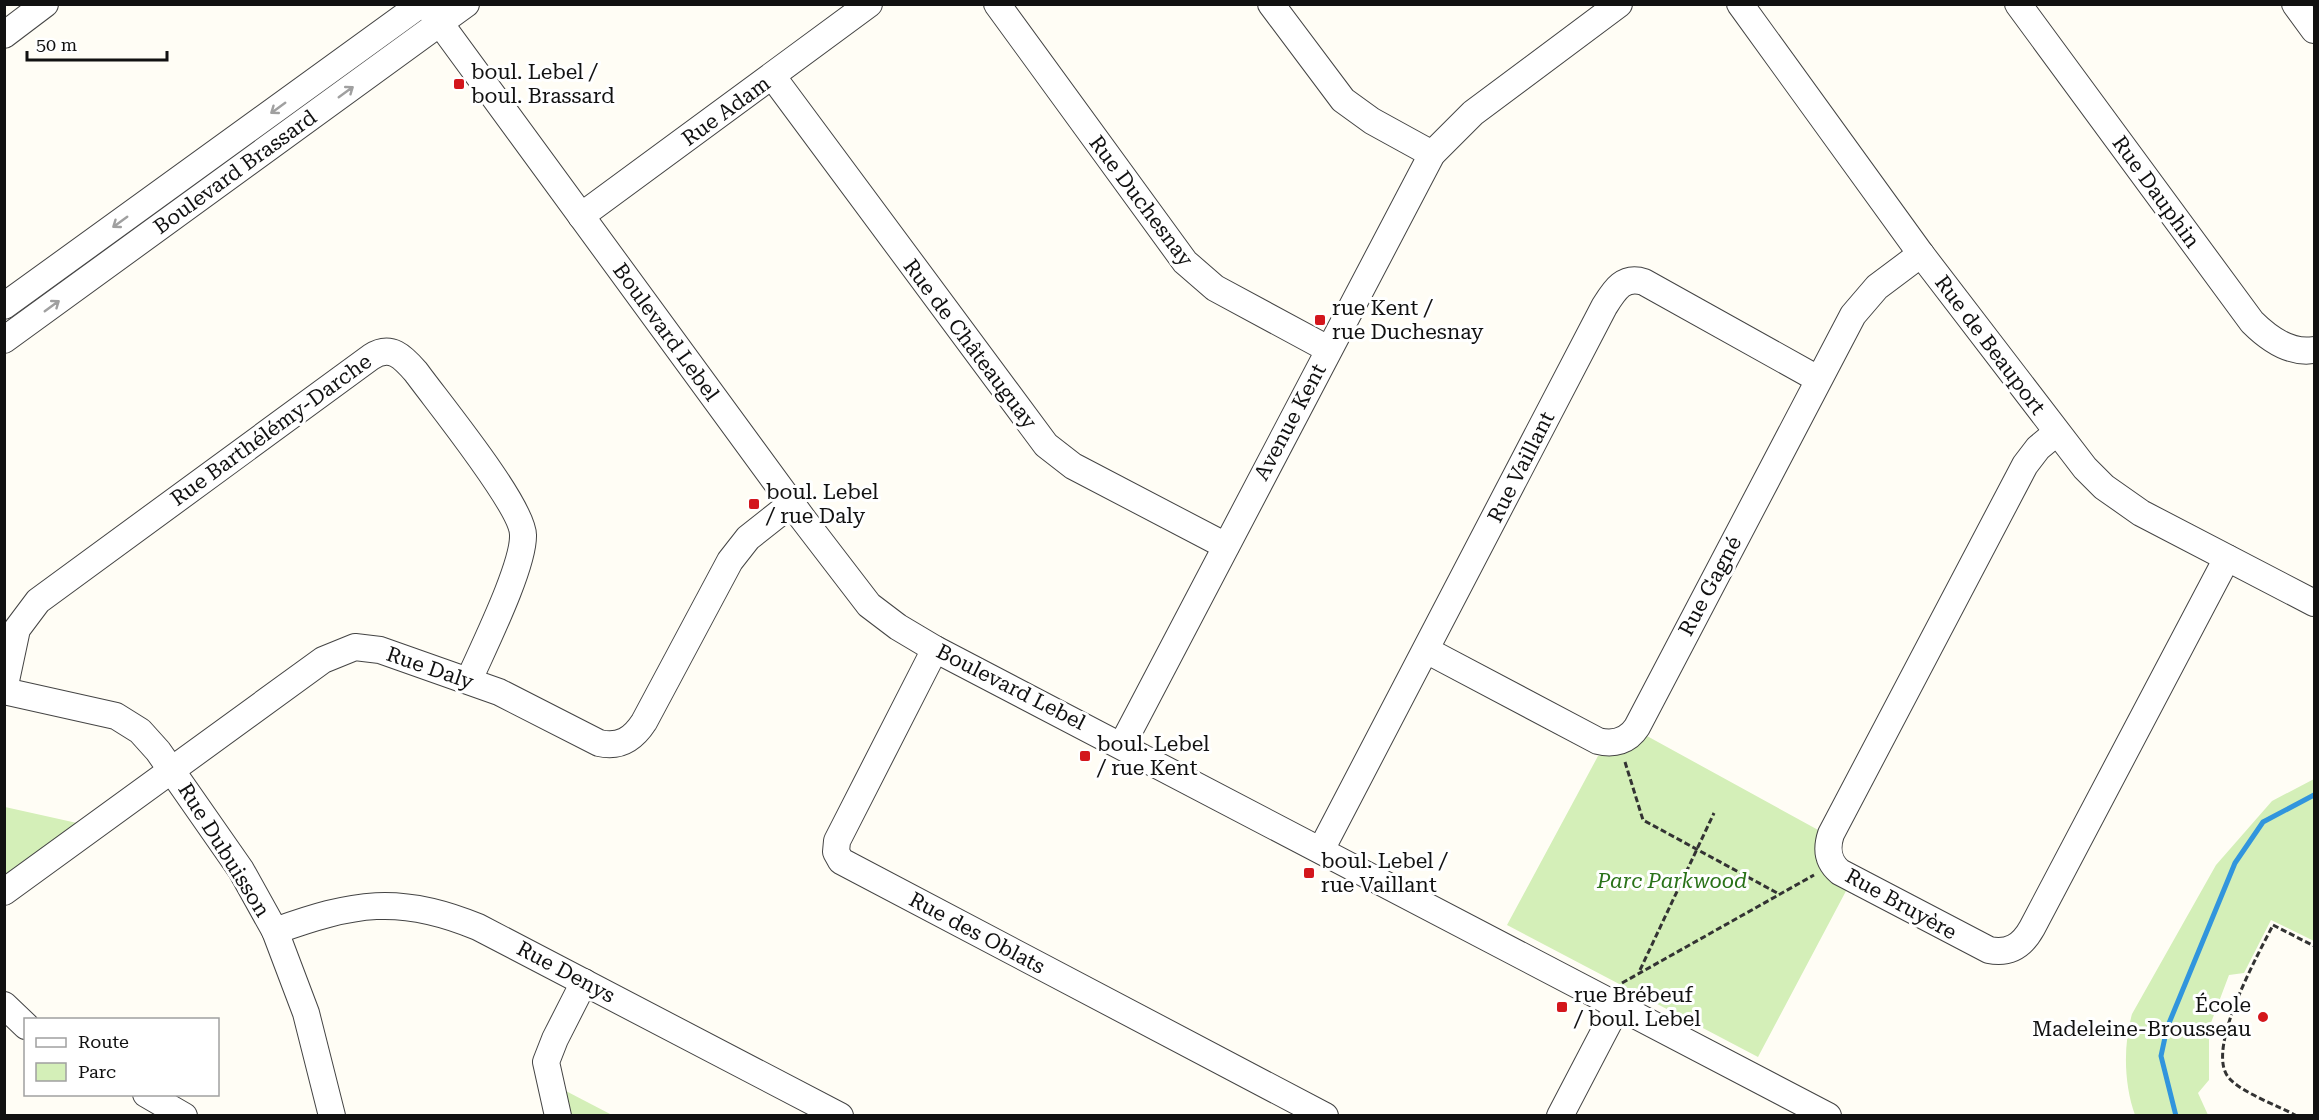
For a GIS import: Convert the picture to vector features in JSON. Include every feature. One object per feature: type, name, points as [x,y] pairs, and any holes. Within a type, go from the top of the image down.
[{"type":"street","points":[[4,35],[45,4]]},
{"type":"street","name":"Boulevard Brassard","points":[[4,306],[419,10],[466,4]]},
{"type":"street","name":"Rue Adam","points":[[581,216],[773,77],[869,4]]},
{"type":"street","name":"Rue Duchesnay","points":[[997,4],[1185,262],[1215,288],[1328,349]]},
{"type":"street","points":[[1270,4],[1343,100],[1372,121],[1432,154]]},
{"type":"street","name":"Avenue Kent","points":[[1122,745],[1432,154],[1473,113],[1619,4]]},
{"type":"street","name":"Rue de Beauport","points":[[1740,4],[1922,254],[2056,433],[2085,468],[2122,501],[2314,603]]},
{"type":"street","name":"Rue Dauphin","points":[[2018,4],[2252,322],[2271,338],[2290,348],[2314,350]]},
{"type":"street","points":[[2295,4],[2314,30]]},
{"type":"street","name":"Boulevard Brassard","points":[[4,340],[419,10]]},
{"type":"street","name":"Boulevard Lebel","points":[[419,10],[581,216],[791,504],[870,605],[898,627],[935,649],[1321,850],[1619,996],[1828,1116]]},
{"type":"street","name":"Rue de Châteauguay","points":[[773,77],[1046,445],[1073,465],[1226,546]]},
{"type":"street","name":"Rue Gagné","points":[[1426,651],[1598,741],[1614,742],[1628,736],[1637,727],[1818,380],[1861,305],[1877,287],[1922,254]]},
{"type":"street","name":"Rue Vaillant","points":[[1321,850],[1604,307],[1621,284],[1632,279],[1644,282],[1818,380]]},
{"type":"street","name":"Rue Barthélémy-Darche","points":[[4,691],[17,629],[38,601],[371,357],[385,351],[401,356],[416,372],[509,500],[523,528],[519,561],[469,680]]},
{"type":"street","name":"Rue Bruyère","points":[[2056,433],[2033,454],[2025,465],[1831,834],[1828,853],[1832,863],[1840,872],[1989,950],[2003,952],[2019,945],[2028,935],[2227,558]]},
{"type":"street","name":"Rue Daly","points":[[4,892],[322,660],[348,649],[380,650],[469,680],[524,703],[599,743],[615,745],[628,740],[644,722],[729,561],[748,538],[791,504]]},
{"type":"street","name":"Rue des Oblats","points":[[935,649],[837,841],[836,852],[841,861],[1325,1116]]},
{"type":"street","name":"Rue Dubuisson","points":[[4,691],[116,716],[140,731],[173,770],[242,870],[275,931],[306,1013],[332,1116]]},
{"type":"street","name":"Rue Denys","points":[[275,931],[346,909],[374,905],[414,906],[440,912],[478,927],[840,1116]]},
{"type":"street","points":[[558,1116],[546,1062],[584,982]]},
{"type":"street","points":[[1560,1116],[1619,996]]},
{"type":"street","points":[[4,1005],[24,1024]]},
{"type":"street","points":[[148,1096],[184,1116]]},
{"type":"path","points":[[1623,755],[1643,820],[1780,894]]},
{"type":"path","points":[[1639,971],[1714,813]]},
{"type":"path","points":[[1619,996],[1623,980],[1811,877]]},
{"type":"path","points":[[2297,1116],[2289,1114],[2230,1080],[2223,1064],[2224,1047],[2235,1002],[2273,925],[2314,946]]},
{"type":"green space","name":"Parc Parkwood","points":[[1647,736],[1820,831],[1827,876],[1846,891],[1758,1057],[1507,925],[1598,756],[1628,752]]},
{"type":"green space","points":[[2314,779],[2314,941],[2271,920],[2244,973],[2229,975],[2209,1028],[2209,1080],[2198,1093],[2208,1115],[2135,1115],[2131,1103],[2126,1065],[2127,1039],[2132,1014],[2216,865],[2272,801]]},
{"type":"green space","points":[[5,807],[77,823],[5,876]]},
{"type":"green space","points":[[564,1090],[612,1115],[570,1115]]},
{"type":"waterway","points":[[2176,1116],[2161,1056],[2167,1028],[2235,863],[2263,822],[2314,795]]},
{"type":"place","name":"boul. Lebel / boul. Brassard","points":[[459,84]]},
{"type":"place","name":"rue Kent / rue Duchesnay","points":[[1320,320]]},
{"type":"place","name":"boul. Lebel / rue Daly","points":[[754,504]]},
{"type":"place","name":"boul. Lebel / rue Kent","points":[[1085,756]]},
{"type":"place","name":"boul. Lebel / rue Vaillant","points":[[1309,873]]},
{"type":"place","name":"rue Brébeuf / boul. Lebel","points":[[1562,1007]]},
{"type":"place","name":"École Madeleine-Brousseau","points":[[2263,1017]]}]
